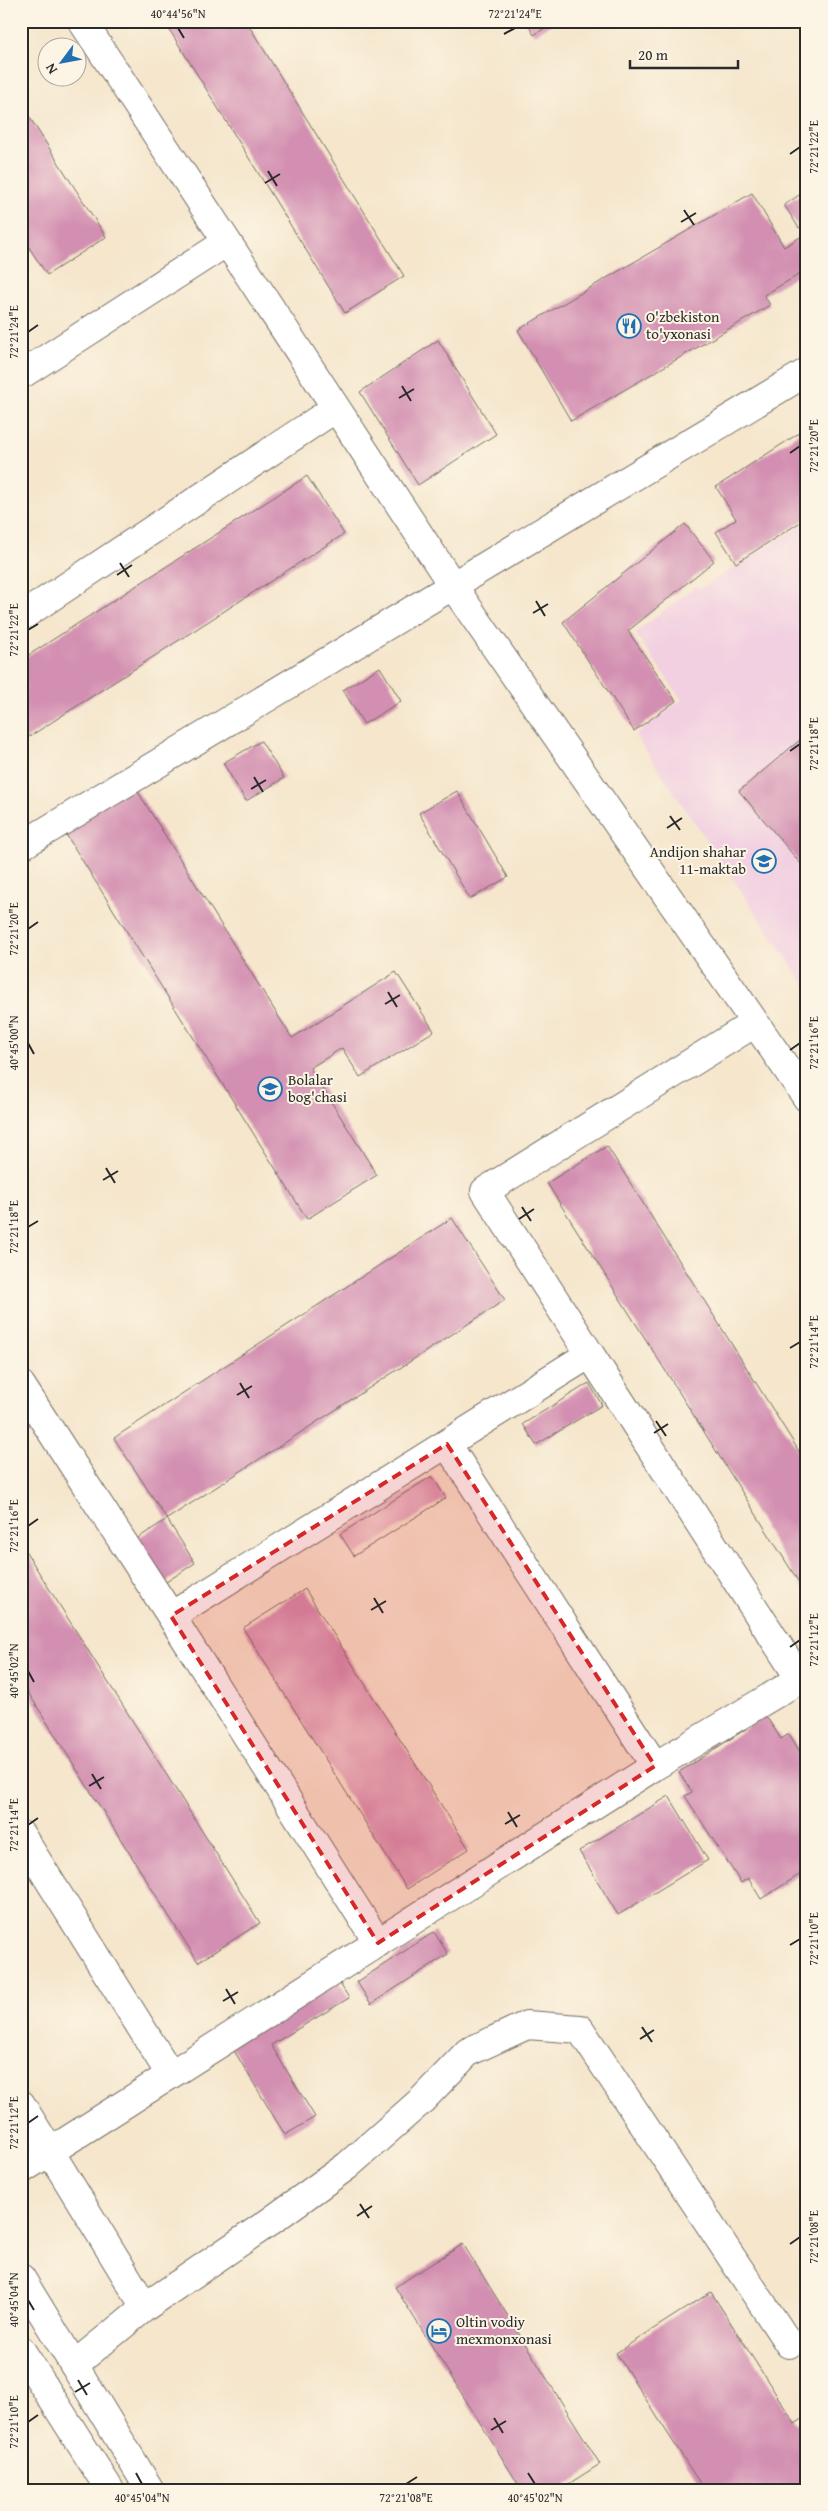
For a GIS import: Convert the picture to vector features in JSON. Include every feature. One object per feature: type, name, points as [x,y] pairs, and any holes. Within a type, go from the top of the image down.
[{"type":"street","points":[[82,21],[454,586],[807,1098]]},
{"type":"street","points":[[21,370],[24,373],[227,242]]},
{"type":"street","points":[[21,846],[807,372]]},
{"type":"street","points":[[21,617],[336,408]]},
{"type":"street","points":[[21,2170],[655,1766],[803,1677],[485,1191],[755,1023]]},
{"type":"street","points":[[171,1616],[590,1354]]},
{"type":"street","points":[[21,1385],[171,1616],[378,1943]]},
{"type":"street","points":[[447,1444],[655,1766]]},
{"type":"street","points":[[21,1835],[170,2074]]},
{"type":"street","points":[[74,2365],[145,2307],[268,2223],[347,2166],[422,2100],[468,2052],[527,2024],[580,2029],[789,2344]]},
{"type":"street","points":[[21,2104],[145,2307]]},
{"type":"street","points":[[21,2278],[74,2365],[139,2486]]},
{"type":"street","points":[[21,2350],[110,2490]]},
{"type":"highlighted area","points":[[447,1444],[655,1766],[378,1943],[171,1616]]},
{"type":"shaded area","name":"Andijon shahar 11-maktab","points":[[804,524],[807,527],[807,988],[635,735],[682,700],[635,633],[696,586],[700,589]]},
{"type":"building","points":[[164,21],[246,21],[404,276],[345,313]]},
{"type":"building","points":[[526,21],[556,21],[534,35]]},
{"type":"building","points":[[21,104],[106,237],[47,275],[21,235]]},
{"type":"building","points":[[807,190],[807,223],[799,228],[784,205]]},
{"type":"building","name":"O'zbekiston to'yxonasi","points":[[752,193],[784,247],[807,233],[807,270],[764,295],[770,305],[571,421],[518,330]]},
{"type":"building","points":[[438,340],[496,434],[418,485],[360,392]]},
{"type":"building","points":[[807,428],[807,518],[736,563],[716,532],[736,519],[716,487]]},
{"type":"building","points":[[307,476],[344,534],[21,742],[21,660]]},
{"type":"building","points":[[685,524],[714,561],[628,631],[676,701],[634,731],[563,622]]},
{"type":"building","points":[[380,667],[401,701],[364,724],[343,690]]},
{"type":"building","points":[[807,734],[807,871],[739,791]]},
{"type":"building","points":[[261,741],[284,778],[246,801],[223,763]]},
{"type":"building","name":"Bolalar bog'chasi","points":[[133,784],[292,1038],[396,972],[434,1031],[360,1077],[342,1048],[310,1068],[377,1175],[307,1219],[62,828]]},
{"type":"building","points":[[457,791],[508,877],[470,899],[419,813]]},
{"type":"building","points":[[607,1146],[807,1464],[807,1595],[547,1183]]},
{"type":"building","points":[[452,1218],[505,1300],[167,1519],[114,1438]]},
{"type":"building","points":[[589,1383],[602,1405],[536,1445],[523,1424]]},
{"type":"building","points":[[432,1476],[446,1498],[354,1556],[340,1534]]},
{"type":"building","points":[[167,1519],[195,1563],[157,1588],[129,1544]]},
{"type":"building","points":[[21,1544],[260,1923],[198,1962],[21,1681]]},
{"type":"building","points":[[305,1589],[469,1849],[407,1889],[243,1628]]},
{"type":"building","points":[[766,1716],[781,1739],[789,1734],[807,1763],[807,1870],[761,1899],[748,1878],[741,1883],[685,1796],[692,1792],[679,1772]]},
{"type":"building","points":[[669,1796],[708,1860],[618,1915],[579,1851]]},
{"type":"building","points":[[434,1932],[448,1954],[371,2004],[357,1982]]},
{"type":"building","points":[[337,1979],[349,1998],[271,2045],[315,2117],[285,2135],[230,2044]]},
{"type":"building","points":[[463,2244],[600,2464],[559,2490],[522,2490],[395,2287]]},
{"type":"building","points":[[711,2292],[795,2424],[807,2416],[807,2490],[694,2490],[701,2485],[616,2353]]},
{"type":"place","name":"O'zbekiston to'yxonasi","points":[[629,326]]},
{"type":"place","name":"Andijon shahar 11-maktab","points":[[764,861]]},
{"type":"place","name":"Bolalar bog'chasi","points":[[270,1089]]},
{"type":"place","name":"Oltin vodiy mexmonxonasi","points":[[439,2331]]}]
